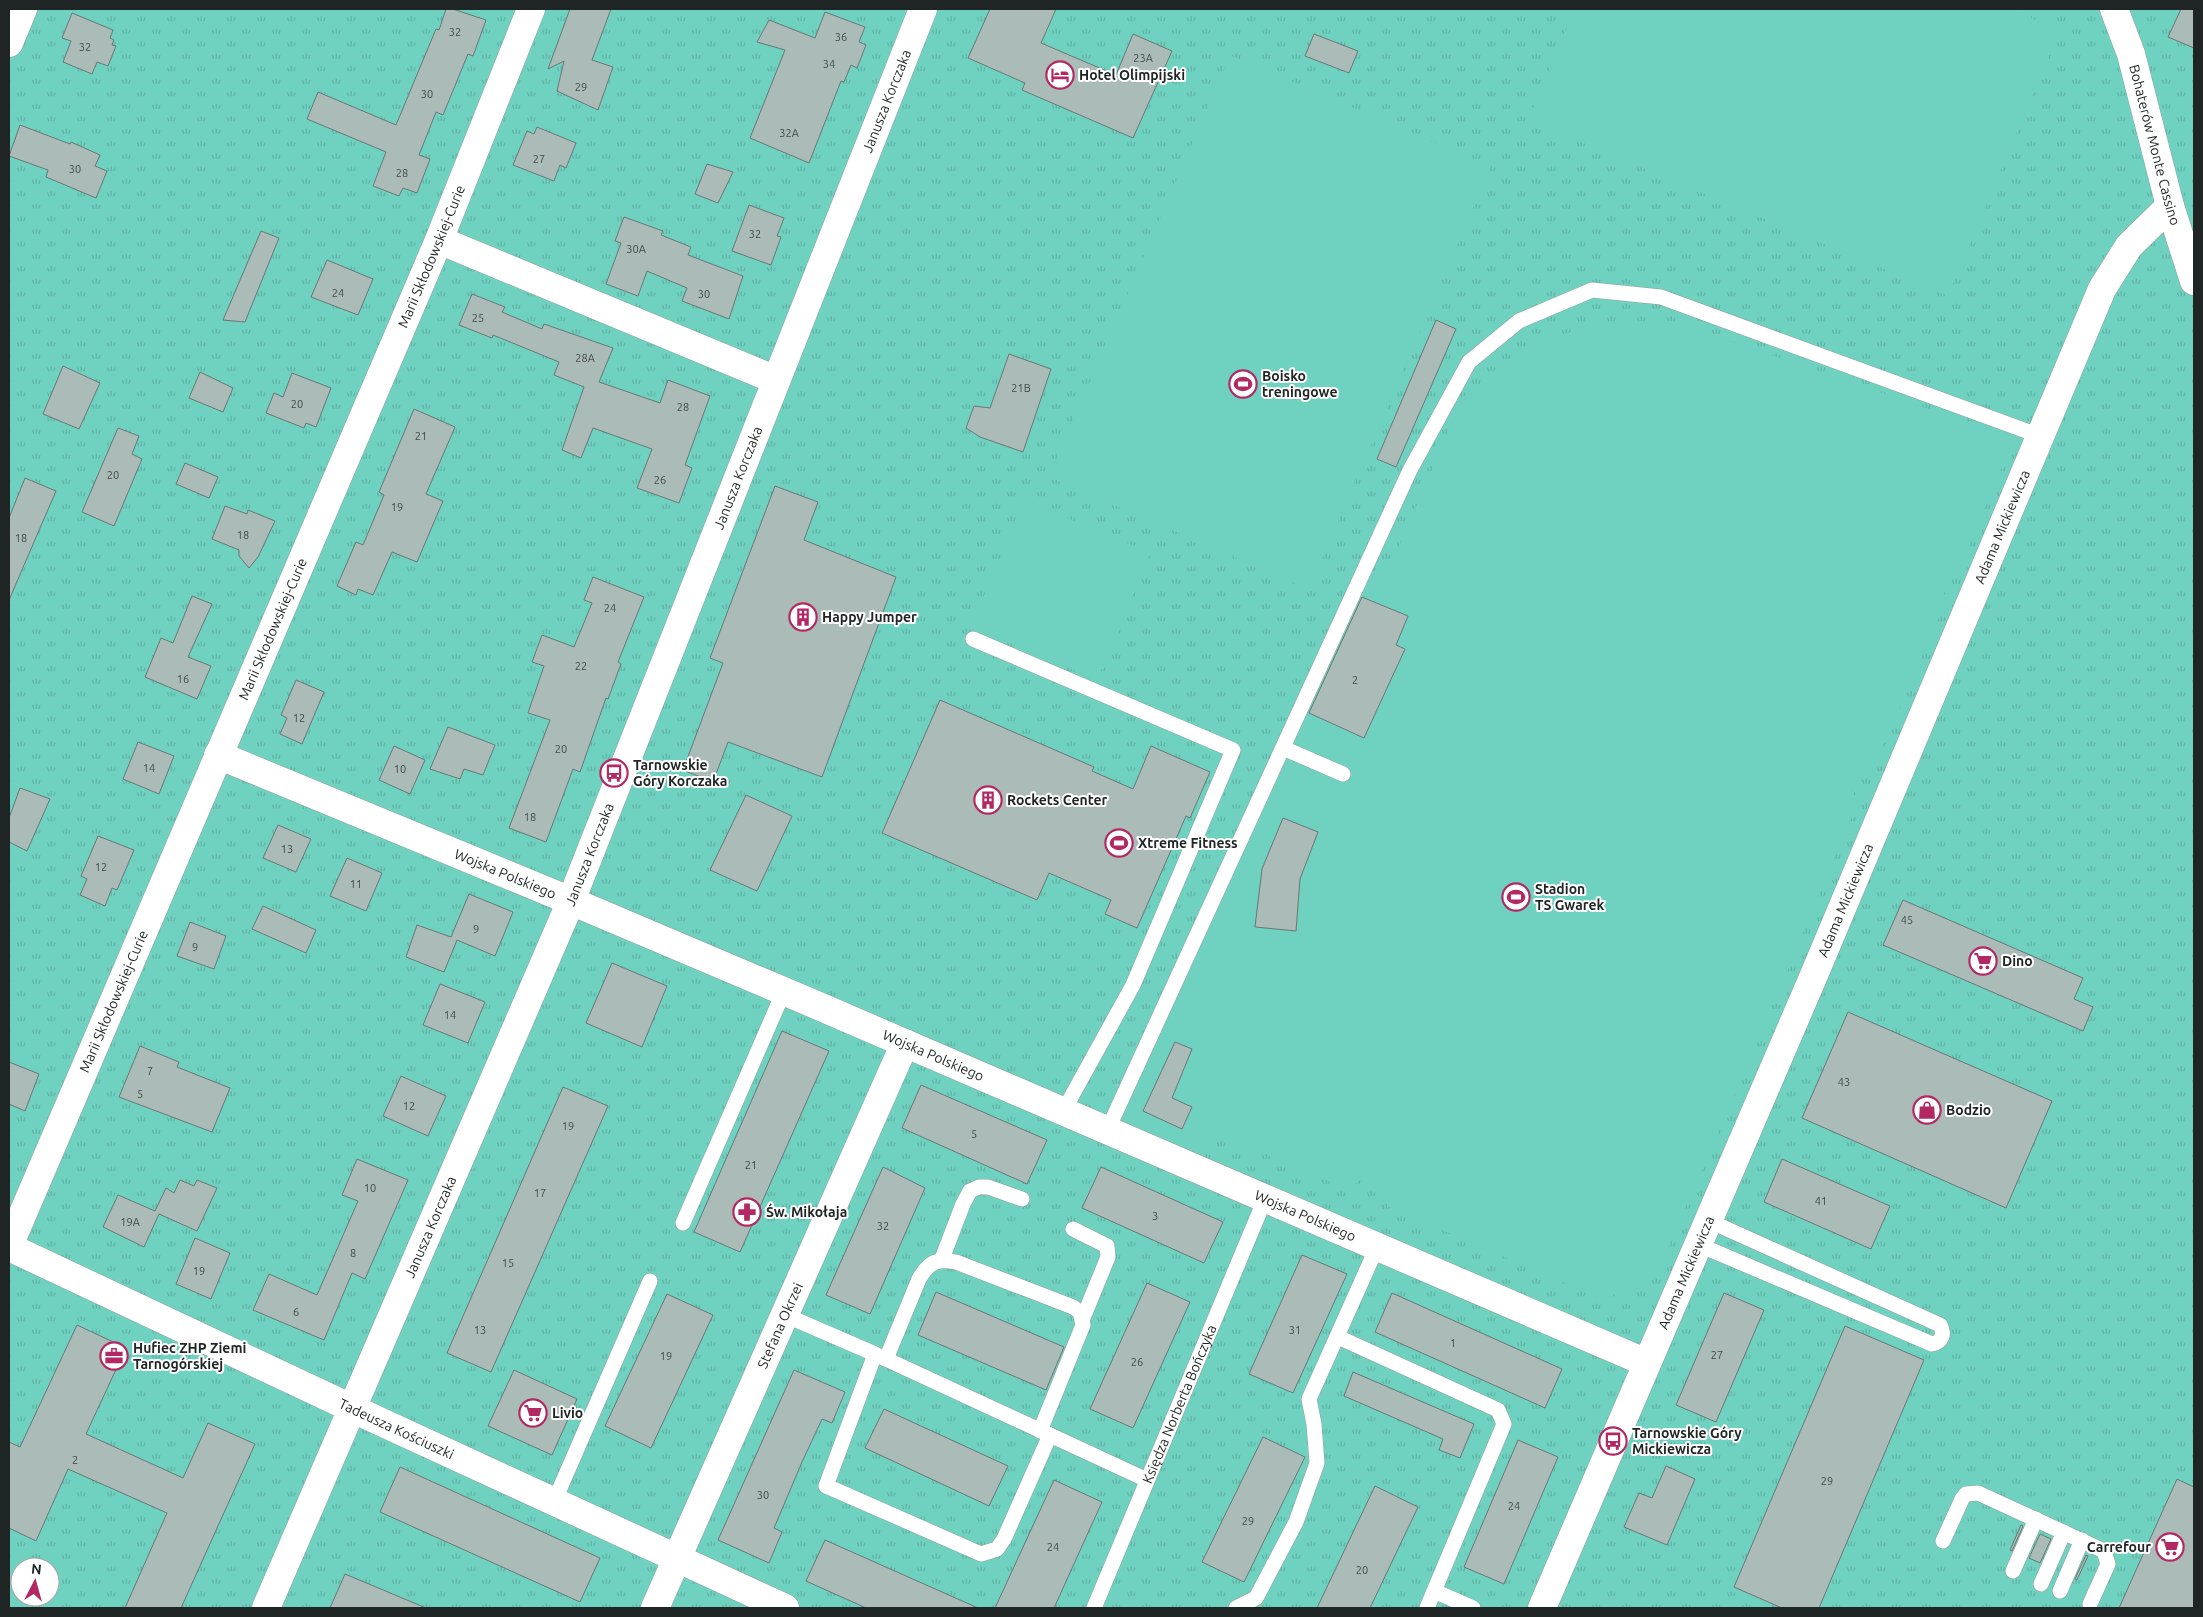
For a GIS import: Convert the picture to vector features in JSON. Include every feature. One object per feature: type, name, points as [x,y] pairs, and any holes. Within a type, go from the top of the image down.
[{"type":"street","points":[[9,43],[23,9]]},
{"type":"street","name":"Marii Skłodowskiej-Curie","points":[[9,1247],[439,240],[531,9]]},
{"type":"street","name":"Janusza Korczaka","points":[[266,1608],[571,900],[923,9]]},
{"type":"street","name":"Bohaterów Monte Cassino","points":[[2114,9],[2131,54],[2170,206],[2194,281]]},
{"type":"street","name":"Adama Mickiewicza","points":[[1542,1608],[1814,975],[2102,288],[2129,246],[2170,206]]},
{"type":"street","points":[[439,240],[776,380]]},
{"type":"street","name":"Wojska Polskiego","points":[[218,755],[571,900],[905,1042],[1647,1363]]},
{"type":"street","name":"Stefana Okrzei","points":[[655,1608],[905,1042]]},
{"type":"street","name":"Tadeusza Kościuszki","points":[[9,1247],[676,1560],[785,1608]]},
{"type":"lane","points":[[1108,1129],[1410,470],[1469,362],[1519,321],[1592,290],[1660,297],[2040,436]]},
{"type":"lane","points":[[973,639],[1234,750],[1133,985],[1064,1110]]},
{"type":"lane","points":[[1283,748],[1343,774]]},
{"type":"lane","points":[[683,1224],[784,991]]},
{"type":"lane","points":[[942,1259],[963,1204],[970,1191],[979,1187],[988,1187],[1022,1199]]},
{"type":"lane","name":"Księdza Norberta Bończyka","points":[[1094,1608],[1265,1198]]},
{"type":"lane","points":[[1697,1244],[1932,1344],[1938,1342],[1942,1337],[1943,1330],[1940,1325],[1708,1220]]},
{"type":"lane","points":[[1073,1229],[1107,1246],[1108,1257],[1083,1318],[1083,1326],[1008,1532],[997,1549],[980,1554],[826,1486],[881,1357],[919,1279],[933,1261],[942,1259],[971,1267],[1073,1307],[1080,1312],[1083,1318]]},
{"type":"lane","points":[[1236,1608],[1256,1598],[1296,1522],[1317,1463],[1314,1424],[1309,1399],[1377,1247]]},
{"type":"lane","points":[[554,1502],[650,1281]]},
{"type":"lane","points":[[785,1315],[881,1357],[1147,1480]]},
{"type":"lane","points":[[1338,1337],[1498,1410],[1504,1424],[1427,1608]]},
{"type":"lane","points":[[1943,1541],[1962,1499],[1966,1494],[1978,1494],[2100,1548],[2108,1559],[2108,1564],[2090,1604]]},
{"type":"lane","points":[[2013,1571],[2036,1519]]},
{"type":"lane","points":[[2042,1584],[2064,1532]]},
{"type":"lane","points":[[2060,1591],[2082,1540]]},
{"type":"lane","points":[[1434,1591],[1473,1608]]},
{"type":"green space","points":[[9,9],[2194,9],[2194,1608],[9,1608]]},
{"type":"green space","points":[[1575,9],[2009,9],[2060,30],[1948,296],[1528,120]]},
{"type":"green space","name":"Boisko treningowe","points":[[1230,55],[1491,167],[1309,589],[1049,477]]},
{"type":"green space","name":"Stadion TS Gwarek","points":[[1674,322],[2014,438],[1959,570],[1947,570],[1940,588],[1947,598],[1869,778],[1858,777],[1851,791],[1859,800],[1777,995],[1769,994],[1762,1008],[1769,1015],[1658,1271],[1604,1300],[1389,1207],[1390,1193],[1360,1180],[1349,1190],[1215,1132],[1198,1168],[1107,1127],[1354,593],[1389,570],[1461,402],[1543,343],[1593,323]]},
{"type":"green space","points":[[1024,500],[1151,553],[1097,680],[971,627]]},
{"type":"building","points":[[446,9],[453,9],[486,20],[473,56],[468,54],[443,115],[436,112],[419,155],[430,159],[417,193],[403,188],[399,196],[373,186],[386,152],[307,119],[318,92],[396,125],[436,29],[439,30]]},
{"type":"building","points":[[570,9],[611,9],[592,60],[613,67],[598,110],[557,91],[564,61],[548,69]]},
{"type":"building","name":"Hotel Olimpijski","points":[[990,9],[1056,9],[1041,43],[1116,75],[1133,34],[1172,51],[1133,138],[1022,90],[1025,83],[968,58]]},
{"type":"building","points":[[2181,9],[2194,9],[2194,48],[2168,37]]},
{"type":"building","points":[[825,12],[865,27],[859,42],[866,45],[857,68],[851,65],[844,82],[841,81],[809,163],[750,138],[785,50],[757,42],[769,20],[815,38]]},
{"type":"building","points":[[72,13],[113,30],[110,38],[114,40],[112,45],[116,46],[108,66],[97,62],[92,74],[63,62],[71,41],[62,38]]},
{"type":"building","points":[[1314,34],[1358,51],[1349,73],[1305,56]]},
{"type":"building","points":[[20,125],[70,144],[71,142],[100,155],[95,166],[107,171],[96,198],[46,177],[48,170],[9,156]]},
{"type":"building","points":[[537,127],[576,143],[566,168],[560,165],[554,181],[513,165],[527,131],[534,134]]},
{"type":"building","points":[[707,164],[733,172],[718,203],[695,194]]},
{"type":"building","points":[[749,205],[784,218],[777,236],[781,237],[771,265],[732,251]]},
{"type":"building","points":[[624,217],[663,231],[661,235],[691,247],[688,255],[743,276],[729,319],[682,301],[687,288],[647,271],[638,296],[606,284],[621,243],[615,241]]},
{"type":"building","points":[[261,231],[279,238],[245,322],[223,320]]},
{"type":"building","points":[[327,260],[373,279],[358,315],[311,297]]},
{"type":"building","points":[[472,294],[505,307],[502,312],[542,329],[544,324],[613,348],[599,382],[660,403],[668,380],[710,396],[685,465],[692,468],[679,503],[637,488],[652,449],[593,428],[581,458],[562,450],[584,387],[554,375],[559,362],[493,335],[492,338],[459,325]]},
{"type":"building","points":[[1436,320],[1456,329],[1396,467],[1377,459]]},
{"type":"building","points":[[1009,354],[1051,369],[1023,452],[980,437],[966,428],[974,406],[990,408]]},
{"type":"building","points":[[63,366],[100,383],[79,429],[43,414]]},
{"type":"building","points":[[200,372],[233,388],[223,412],[189,398]]},
{"type":"building","points":[[292,373],[331,388],[316,427],[306,423],[304,428],[266,413],[274,393],[283,397]]},
{"type":"building","points":[[414,409],[455,427],[426,494],[443,501],[417,562],[392,552],[373,595],[358,589],[356,595],[337,586],[356,542],[363,545],[384,495],[379,492]]},
{"type":"building","points":[[118,428],[139,436],[132,454],[142,459],[114,526],[82,512]]},
{"type":"building","points":[[185,463],[218,477],[209,498],[176,484]]},
{"type":"building","points":[[25,478],[56,491],[9,600],[9,518]]},
{"type":"building","name":"Happy Jumper","points":[[775,486],[818,502],[804,540],[896,577],[822,777],[728,742],[713,782],[683,770],[723,663],[710,658]]},
{"type":"building","points":[[225,506],[247,514],[248,510],[275,521],[258,557],[249,568],[239,556],[239,550],[212,539]]},
{"type":"building","points":[[593,577],[644,597],[618,662],[621,664],[608,699],[606,698],[580,772],[573,769],[546,842],[509,828],[550,720],[528,713],[544,666],[532,662],[542,635],[574,647],[592,603],[584,600]]},
{"type":"building","points":[[192,596],[212,604],[188,657],[211,666],[197,699],[145,677],[161,638],[173,643]]},
{"type":"building","points":[[1362,597],[1408,616],[1396,645],[1405,649],[1364,738],[1309,713]]},
{"type":"building","points":[[296,680],[324,692],[302,744],[280,734],[287,718],[281,715]]},
{"type":"building","name":"Rockets Center","points":[[940,700],[1094,767],[1092,771],[1133,789],[1151,746],[1210,772],[1190,818],[1186,816],[1137,928],[1105,914],[1111,900],[1049,873],[1037,900],[882,833]]},
{"type":"building","points":[[448,727],[495,745],[483,775],[464,769],[460,779],[430,769]]},
{"type":"building","points":[[138,742],[174,756],[159,794],[123,779]]},
{"type":"building","points":[[394,746],[425,760],[410,794],[379,780]]},
{"type":"building","points":[[20,788],[50,799],[27,851],[9,842],[9,818]]},
{"type":"building","points":[[746,795],[792,816],[757,891],[710,870]]},
{"type":"building","points":[[1283,818],[1318,832],[1300,879],[1296,931],[1255,927],[1262,869]]},
{"type":"building","points":[[278,825],[311,839],[296,872],[263,858]]},
{"type":"building","points":[[98,836],[134,850],[117,890],[112,888],[105,906],[80,895],[87,879],[81,876]]},
{"type":"building","points":[[347,858],[382,873],[366,911],[330,896]]},
{"type":"building","points":[[469,894],[513,912],[495,956],[457,940],[444,972],[406,957],[417,925],[451,937]]},
{"type":"building","name":"Dino","points":[[1903,900],[2083,978],[2074,999],[2093,1007],[2083,1031],[1883,945]]},
{"type":"building","points":[[263,906],[316,930],[306,953],[252,929]]},
{"type":"building","points":[[190,922],[226,936],[214,969],[177,956]]},
{"type":"building","points":[[612,963],[667,986],[642,1047],[586,1023]]},
{"type":"building","points":[[440,984],[485,1002],[468,1043],[423,1025]]},
{"type":"building","name":"Bodzio","points":[[1848,1012],[2052,1101],[2006,1208],[1802,1118]]},
{"type":"building","points":[[782,1031],[829,1051],[740,1252],[694,1232]]},
{"type":"building","points":[[1175,1042],[1192,1049],[1172,1098],[1192,1107],[1182,1129],[1143,1111]]},
{"type":"building","points":[[140,1046],[179,1062],[177,1067],[230,1088],[212,1132],[119,1097]]},
{"type":"building","points":[[9,1062],[39,1074],[25,1111],[9,1104]]},
{"type":"building","points":[[401,1076],[446,1096],[428,1136],[383,1116]]},
{"type":"building","points":[[921,1085],[1047,1140],[1027,1184],[902,1128]]},
{"type":"building","points":[[563,1087],[608,1106],[491,1372],[447,1353]]},
{"type":"building","points":[[357,1159],[408,1180],[365,1279],[352,1273],[324,1340],[253,1310],[269,1274],[317,1295],[358,1201],[342,1195]]},
{"type":"building","points":[[1782,1159],[1890,1206],[1871,1249],[1764,1202]]},
{"type":"building","points":[[883,1167],[925,1188],[870,1314],[826,1295]]},
{"type":"building","points":[[1101,1167],[1223,1222],[1204,1263],[1082,1208]]},
{"type":"building","points":[[180,1180],[194,1186],[197,1180],[217,1188],[197,1231],[159,1214],[144,1247],[103,1227],[118,1195],[155,1211],[166,1188],[174,1193]]},
{"type":"building","points":[[195,1238],[230,1253],[211,1299],[176,1284]]},
{"type":"building","points":[[1302,1255],[1347,1274],[1293,1393],[1249,1374]]},
{"type":"building","points":[[1147,1283],[1190,1302],[1133,1428],[1090,1409]]},
{"type":"building","points":[[936,1292],[1064,1347],[1046,1390],[918,1335]]},
{"type":"building","points":[[1392,1293],[1562,1369],[1545,1408],[1375,1332]]},
{"type":"building","points":[[1724,1293],[1764,1310],[1716,1422],[1676,1405]]},
{"type":"building","points":[[667,1294],[713,1315],[651,1448],[605,1426]]},
{"type":"building","points":[[77,1325],[126,1348],[86,1434],[183,1478],[208,1423],[255,1444],[181,1608],[125,1608],[167,1513],[68,1469],[36,1541],[9,1528],[9,1442],[20,1447]]},
{"type":"building","points":[[1845,1326],[1924,1360],[1819,1608],[1782,1608],[1734,1587]]},
{"type":"building","name":"Livio","points":[[514,1370],[577,1399],[552,1455],[488,1426]]},
{"type":"building","points":[[794,1370],[845,1392],[832,1423],[822,1419],[802,1462],[774,1528],[782,1532],[769,1563],[718,1540]]},
{"type":"building","points":[[1353,1372],[1474,1424],[1460,1458],[1439,1450],[1443,1439],[1344,1396]]},
{"type":"building","points":[[884,1409],[1008,1466],[989,1506],[865,1448]]},
{"type":"building","points":[[1263,1437],[1305,1457],[1244,1582],[1202,1562]]},
{"type":"building","points":[[1518,1440],[1558,1457],[1504,1584],[1464,1567]]},
{"type":"building","points":[[1666,1466],[1695,1479],[1667,1545],[1624,1527],[1639,1493],[1652,1498]]},
{"type":"building","points":[[400,1467],[600,1558],[580,1602],[380,1512]]},
{"type":"building","name":"Carrefour","points":[[2177,1479],[2194,1487],[2194,1608],[2119,1608]]},
{"type":"building","points":[[1054,1480],[1102,1502],[1054,1608],[995,1608]]},
{"type":"building","points":[[1375,1486],[1418,1507],[1370,1608],[1317,1608]]},
{"type":"building","points":[[2021,1525],[2023,1526],[2012,1551],[2010,1550]]},
{"type":"building","points":[[2040,1534],[2051,1539],[2040,1563],[2029,1558]]},
{"type":"building","points":[[825,1540],[978,1608],[866,1608],[806,1581]]},
{"type":"building","points":[[2086,1555],[2088,1556],[2077,1580],[2075,1579]]},
{"type":"building","points":[[345,1574],[426,1608],[330,1608]]},
{"type":"place","name":"Hotel Olimpijski","points":[[1060,75]]},
{"type":"place","name":"Boisko treningowe","points":[[1243,384]]},
{"type":"place","name":"Happy Jumper","points":[[803,617]]},
{"type":"place","name":"Tarnowskie Góry Korczaka","points":[[614,773]]},
{"type":"place","name":"Rockets Center","points":[[988,800]]},
{"type":"place","name":"Xtreme Fitness","points":[[1119,843]]},
{"type":"place","name":"Stadion TS Gwarek","points":[[1516,897]]},
{"type":"place","name":"Dino","points":[[1983,961]]},
{"type":"place","name":"Bodzio","points":[[1927,1110]]},
{"type":"place","name":"Św. Mikołaja","points":[[747,1212]]},
{"type":"place","name":"Hufiec ZHP Ziemi Tarnogórskiej","points":[[114,1356]]},
{"type":"place","name":"Livio","points":[[533,1413]]},
{"type":"place","name":"Tarnowskie Góry Mickiewicza","points":[[1613,1441]]},
{"type":"place","name":"Carrefour","points":[[2170,1547]]}]
